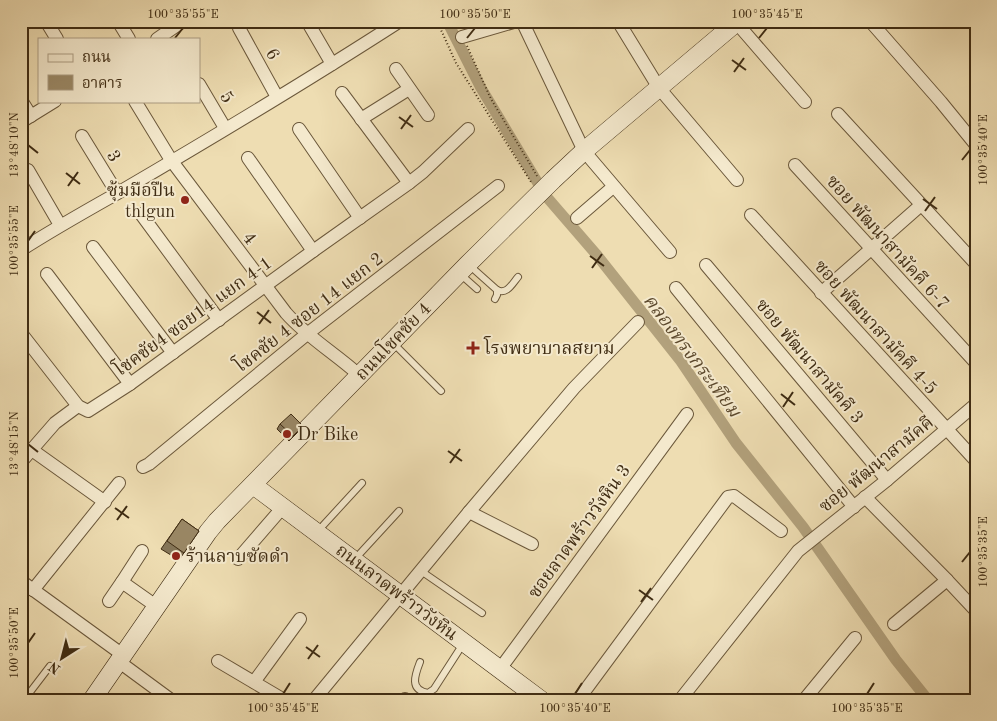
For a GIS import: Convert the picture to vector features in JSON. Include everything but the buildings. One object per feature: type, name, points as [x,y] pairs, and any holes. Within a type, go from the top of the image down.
[{"type":"main road","name":"ถนนโชคชัย 4","points":[[92,699],[208,532],[463,268],[542,191],[584,151],[736,22]]},
{"type":"main road","name":"ถนนลาดพร้าววังหิน","points":[[253,485],[541,700]]},
{"type":"street","points":[[46,21],[56,38]]},
{"type":"street","points":[[118,21],[128,38]]},
{"type":"street","points":[[158,38],[183,21]]},
{"type":"street","points":[[307,21],[332,64]]},
{"type":"street","points":[[21,250],[332,64],[384,26],[400,21]]},
{"type":"street","points":[[462,36],[516,21]]},
{"type":"street","points":[[522,21],[584,151],[612,187],[670,252]]},
{"type":"street","points":[[618,21],[659,88],[737,180]]},
{"type":"street","points":[[870,21],[976,145]]},
{"type":"street","points":[[736,22],[805,102]]},
{"type":"street","name":"6","points":[[239,28],[277,97]]},
{"type":"street","points":[[396,69],[428,115]]},
{"type":"street","name":"5","points":[[200,86],[225,128]]},
{"type":"street","points":[[361,119],[409,89]]},
{"type":"street","points":[[342,93],[409,183]]},
{"type":"street","points":[[21,100],[26,119],[53,102]]},
{"type":"street","name":"4","points":[[136,102],[171,160],[265,287],[295,324],[340,358],[359,376]]},
{"type":"street","points":[[838,114],[976,264]]},
{"type":"street","points":[[299,129],[360,218]]},
{"type":"street","name":"โชคชัย4 ซอย14 แยก 4-1","points":[[78,406],[88,411],[93,409],[130,384],[313,250],[409,183],[468,129]]},
{"type":"street","name":"3","points":[[82,136],[116,193]]},
{"type":"street","points":[[248,158],[313,250]]},
{"type":"street","name":"ซอย พัฒนาสามัคคี 6-7","points":[[795,166],[976,364]]},
{"type":"street","points":[[28,170],[60,225]]},
{"type":"street","name":"โชคชัย 4 ซอย 14 แยก 2","points":[[142,466],[148,464],[307,334],[498,186]]},
{"type":"street","points":[[577,218],[612,187]]},
{"type":"street","points":[[821,293],[921,205]]},
{"type":"street","points":[[141,214],[219,320]]},
{"type":"street","name":"ซอย พัฒนาสามัคคี 4-5","points":[[751,215],[976,461]]},
{"type":"street","points":[[93,247],[173,353]]},
{"type":"street","name":"ซอย พัฒนาสามัคคี 3","points":[[706,265],[887,480]]},
{"type":"street","points":[[47,274],[130,384]]},
{"type":"street","points":[[676,288],[854,507]]},
{"type":"street","points":[[314,700],[574,388],[638,322]]},
{"type":"street","points":[[21,333],[78,406],[55,423],[21,462]]},
{"type":"street","name":"ซอย พัฒนาสามัคคี","points":[[680,700],[806,544],[887,480],[976,404]]},
{"type":"street","name":"ซอยลาดพร้าววังหิน 3","points":[[500,668],[687,414]]},
{"type":"street","points":[[32,450],[105,502]]},
{"type":"street","points":[[33,590],[119,483]]},
{"type":"street","points":[[578,700],[728,497],[734,496],[781,531]]},
{"type":"street","points":[[865,497],[976,611]]},
{"type":"street","points":[[238,559],[283,507]]},
{"type":"street","points":[[469,512],[532,544]]},
{"type":"street","points":[[109,601],[142,551]]},
{"type":"street","points":[[894,624],[947,580]]},
{"type":"street","points":[[21,581],[121,658],[171,700]]},
{"type":"street","points":[[122,582],[156,606]]},
{"type":"street","points":[[254,682],[300,619]]},
{"type":"street","points":[[804,700],[854,638]]},
{"type":"street","points":[[218,661],[284,700]]},
{"type":"lane","points":[[463,268],[477,289]]},
{"type":"lane","points":[[463,268],[501,292],[506,291],[518,278]]},
{"type":"lane","points":[[496,299],[497,290]]},
{"type":"lane","points":[[392,342],[440,391]]},
{"type":"lane","points":[[317,532],[362,483]]},
{"type":"lane","points":[[354,560],[399,511]]},
{"type":"lane","points":[[421,571],[482,613]]},
{"type":"lane","points":[[420,662],[415,674],[415,683],[417,689],[428,693],[434,689],[464,642]]},
{"type":"lane","points":[[24,700],[50,666]]},
{"type":"path","points":[[437,21],[456,62],[489,117],[542,191]]},
{"type":"path","points":[[462,36],[491,99],[542,191]]},
{"type":"waterway","name":"คลองทรงกระเทียม","points":[[447,21],[481,88],[545,195],[596,254],[680,360],[736,443],[803,527],[896,660],[928,700]]},
{"type":"place","name":"ซุ้มมือปืน thlgun","points":[[185,200]]},
{"type":"place","name":"โรงพยาบาลสยาม","points":[[473,348]]},
{"type":"place","name":"Dr Bike","points":[[287,434]]},
{"type":"place","name":"ร้านลาบซัดดำ","points":[[176,556]]}]
